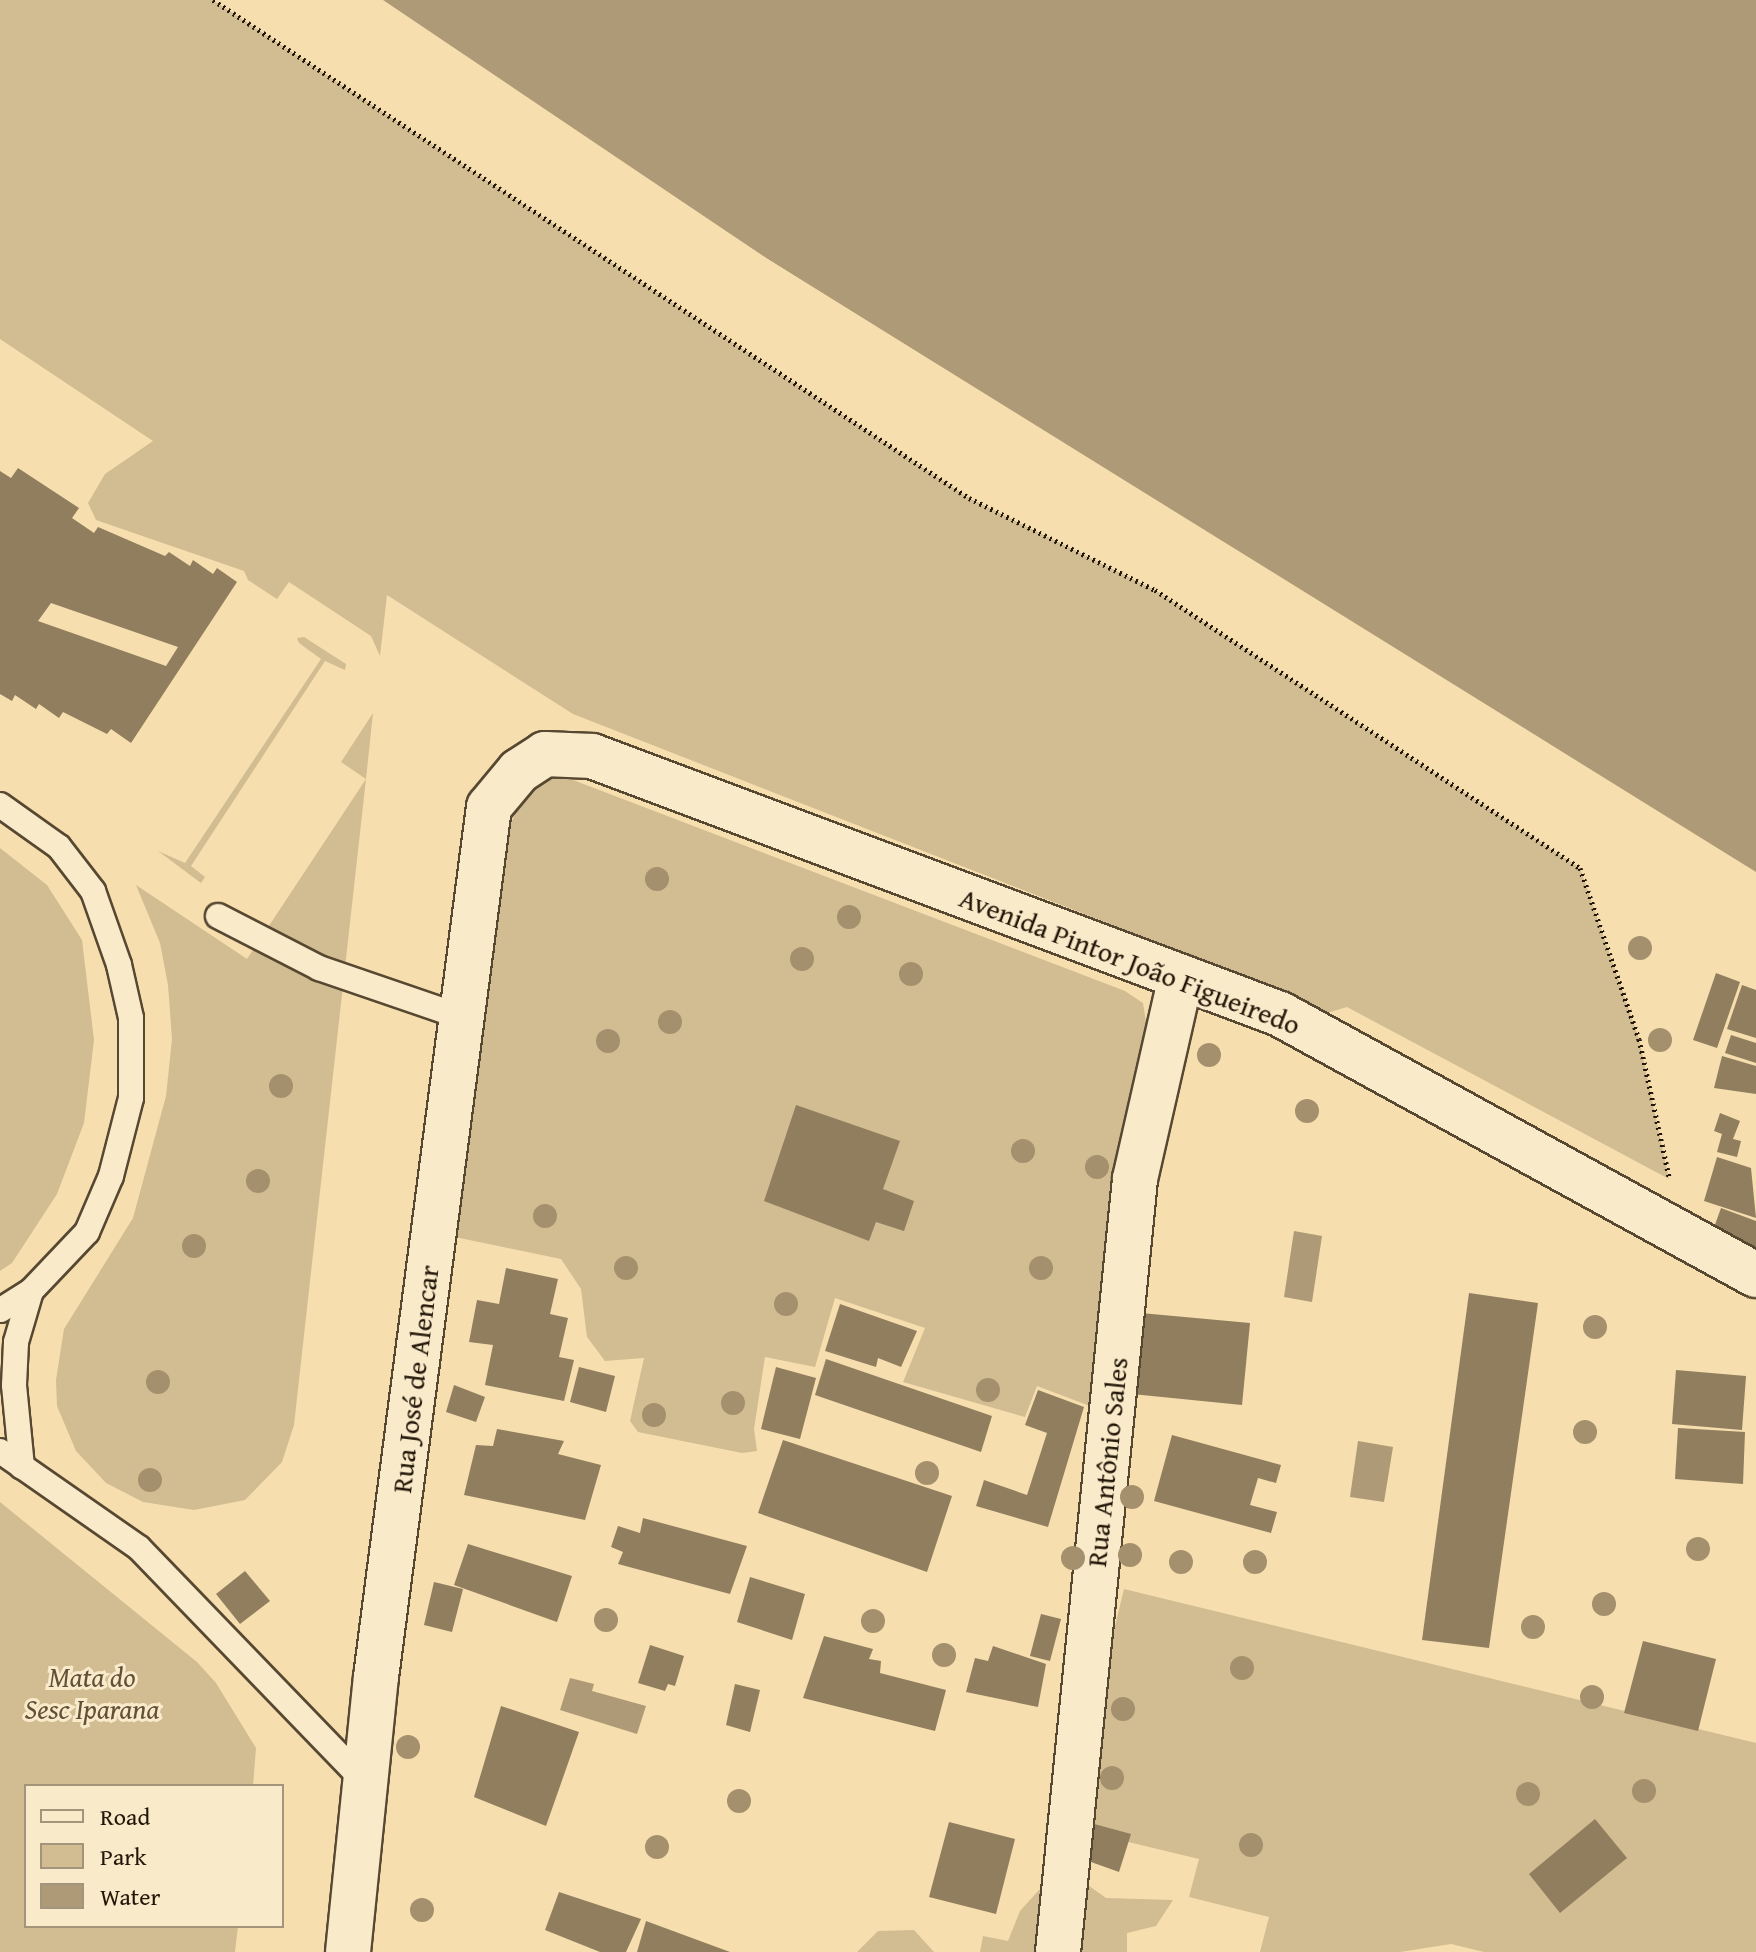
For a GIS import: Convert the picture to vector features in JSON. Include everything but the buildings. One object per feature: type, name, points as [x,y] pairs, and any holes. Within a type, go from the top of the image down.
[{"type":"street","name":"Avenida Pintor João Figueiredo","points":[[489,807],[519,771],[545,754],[592,756],[1280,1014],[1756,1275]]},
{"type":"street","name":"Rua José de Alencar","points":[[348,1952],[376,1677],[489,807]]},
{"type":"street","name":"Rua Antônio Sales","points":[[1058,1952],[1135,1179],[1181,977]]},
{"type":"lane","points":[[0,805],[59,847],[93,891],[119,965],[131,1018],[131,1098],[111,1176],[87,1232],[31,1291],[0,1310]]},
{"type":"lane","points":[[218,916],[319,968],[462,1017]]},
{"type":"lane","points":[[22,1467],[14,1385],[16,1342],[31,1291]]},
{"type":"lane","points":[[0,1451],[139,1548],[367,1785]]},
{"type":"path","points":[[213,0],[969,498],[1155,590],[1580,868],[1639,1039],[1669,1179]]},
{"type":"green space","points":[[0,0],[213,0],[969,498],[1155,590],[1580,868],[1639,1039],[1669,1179],[1347,1007],[1320,1015],[1110,924],[573,714],[387,595],[380,656],[371,636],[289,582],[277,599],[248,580],[244,571],[96,520],[88,503],[105,474],[153,441],[0,339]]},
{"type":"green space","points":[[304,637],[346,664],[345,670],[325,661],[191,866],[205,877],[201,883],[158,851],[185,863],[321,659],[299,643],[297,638]]},
{"type":"green space","points":[[373,713],[366,779],[341,762]]},
{"type":"green space","points":[[560,775],[1125,991],[1143,1003],[1146,1022],[1116,1190],[1090,1406],[1037,1386],[1025,1417],[903,1382],[925,1328],[835,1298],[815,1367],[765,1357],[754,1429],[757,1451],[742,1453],[638,1432],[630,1421],[644,1358],[605,1361],[587,1337],[581,1289],[561,1259],[455,1237],[497,852],[522,800],[546,780]]},
{"type":"green space","points":[[366,779],[294,1425],[282,1462],[245,1500],[194,1510],[143,1502],[106,1483],[76,1451],[57,1406],[56,1380],[64,1329],[133,1218],[166,1096],[172,1039],[168,985],[160,943],[136,885],[247,959]]},
{"type":"green space","points":[[0,848],[47,885],[82,940],[94,1040],[84,1123],[57,1194],[12,1263],[0,1271]]},
{"type":"green space","name":"Mata do Sesc Iparana","points":[[0,1502],[197,1662],[216,1683],[256,1748],[253,1784],[24,1784],[24,1928],[238,1928],[235,1952],[0,1952]]},
{"type":"green space","points":[[1124,1589],[1756,1743],[1756,1952],[1484,1952],[1451,1944],[1400,1952],[1260,1952],[1269,1917],[1189,1897],[1199,1859],[1066,1827]]},
{"type":"green space","points":[[1085,1883],[1106,1898],[1173,1900],[1156,1926],[1127,1933],[1127,1952],[980,1952],[983,1936],[1008,1941],[1020,1911],[1039,1890]]},
{"type":"green space","points":[[914,1930],[934,1952],[857,1952],[878,1931]]},
{"type":"water","points":[[383,0],[1756,0],[1756,872],[766,258]]},
{"type":"water","points":[[1294,1231],[1322,1236],[1312,1302],[1284,1297]]},
{"type":"water","points":[[1358,1441],[1393,1447],[1384,1502],[1350,1497]]},
{"type":"water","points":[[570,1678],[594,1684],[592,1691],[646,1706],[637,1734],[560,1710]]},
{"type":"pier","points":[[379,0],[766,258],[1756,876],[764,262]]}]
